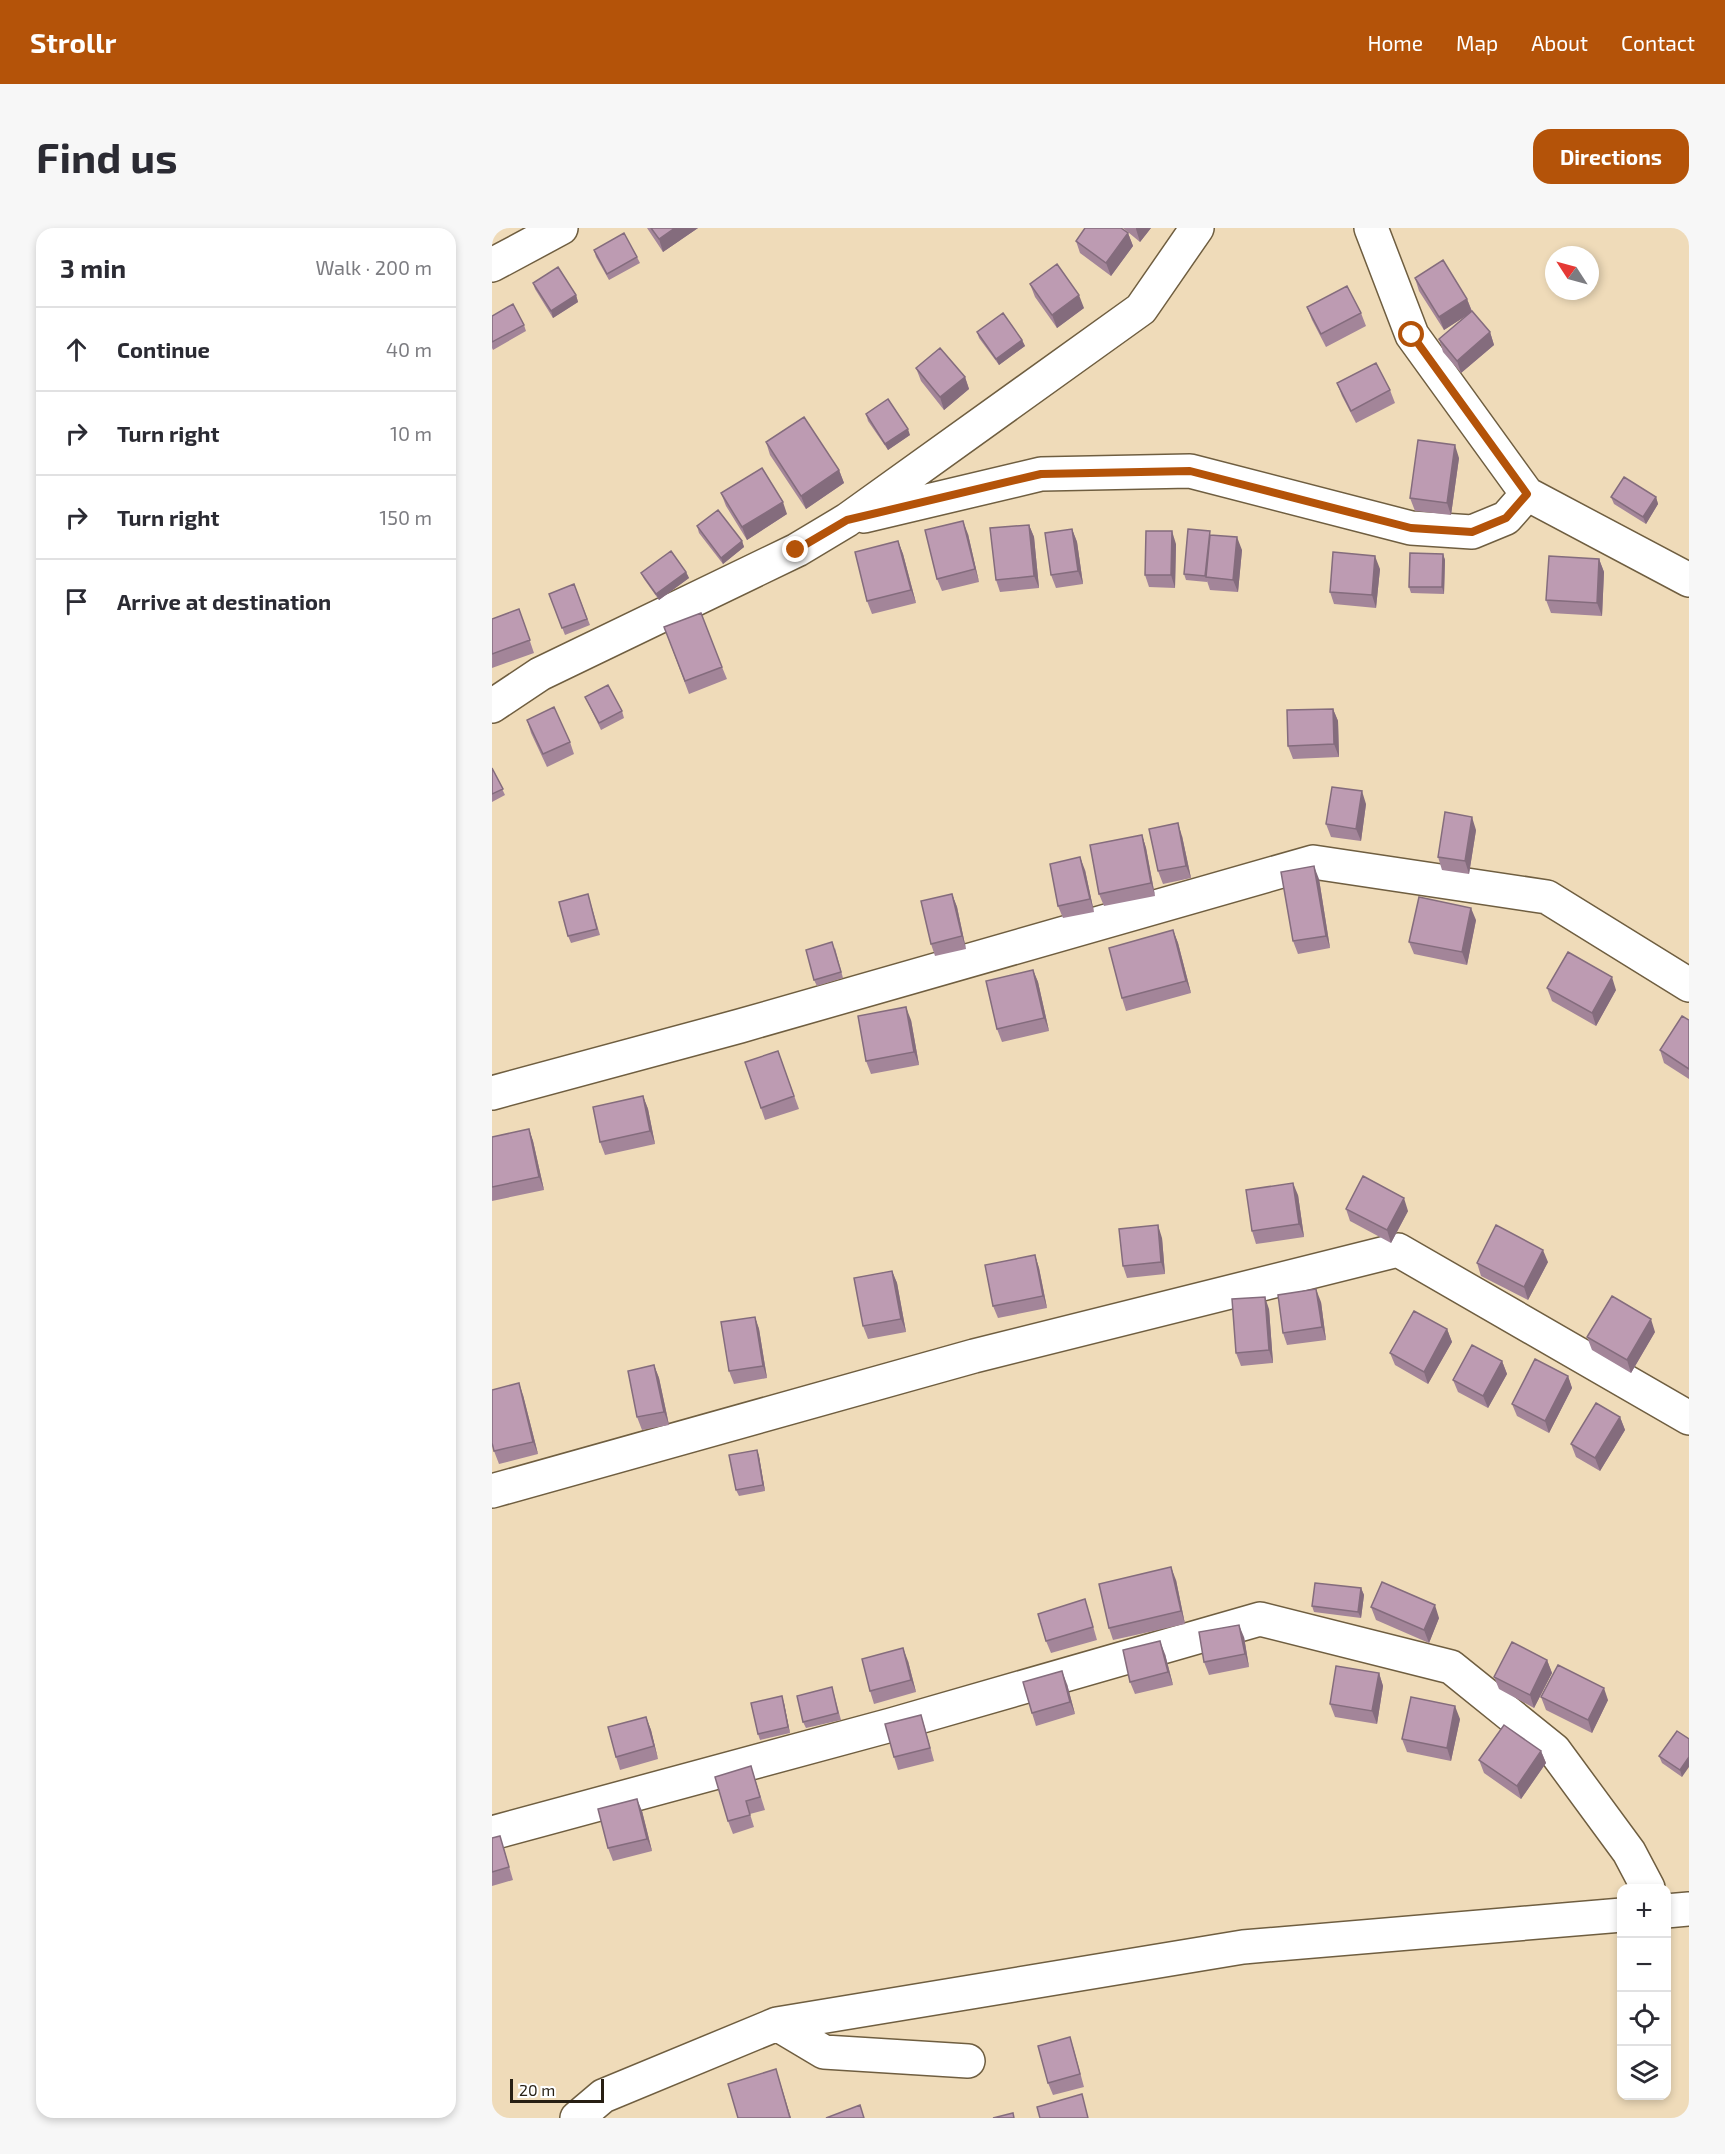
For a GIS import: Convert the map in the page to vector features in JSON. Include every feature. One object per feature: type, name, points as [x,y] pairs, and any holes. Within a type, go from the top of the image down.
[{"type":"street","points":[[492,265],[561,228]]},
{"type":"street","points":[[492,706],[540,674],[796,550],[847,520],[1141,309],[1197,228]]},
{"type":"street","points":[[1371,228],[1412,335],[1527,494],[1689,580]]},
{"type":"street","points":[[847,520],[1041,474],[1190,471],[1411,528],[1472,532],[1506,518],[1527,494]]},
{"type":"street","points":[[492,1094],[740,1026],[1313,862],[1547,897],[1689,984]]},
{"type":"street","points":[[492,1491],[974,1356],[1398,1250],[1689,1418]]},
{"type":"street","points":[[492,1833],[891,1725],[1260,1619],[1451,1667],[1554,1750],[1629,1852],[1646,1884]]},
{"type":"street","points":[[1671,1911],[1689,1909]]},
{"type":"street","points":[[577,2118],[603,2096],[777,2024],[1244,1947],[1617,1915]]},
{"type":"street","points":[[777,2024],[824,2052],[968,2061]]},
{"type":"building","points":[[651,228],[675,228],[659,239]]},
{"type":"building","points":[[1085,228],[1121,228],[1128,233],[1106,263],[1076,241]]},
{"type":"building","points":[[624,233],[637,257],[607,274],[594,250]]},
{"type":"building","points":[[1443,260],[1467,299],[1439,317],[1415,278]]},
{"type":"building","points":[[1057,264],[1079,295],[1052,315],[1030,284]]},
{"type":"building","points":[[558,267],[576,295],[551,311],[533,283]]},
{"type":"building","points":[[1347,286],[1361,313],[1321,334],[1307,307]]},
{"type":"building","points":[[513,304],[524,325],[492,342],[492,316]]},
{"type":"building","points":[[1472,311],[1490,332],[1457,361],[1439,339]]},
{"type":"building","points":[[1003,313],[1022,340],[996,359],[977,332]]},
{"type":"building","points":[[940,348],[965,377],[940,397],[916,368]]},
{"type":"building","points":[[1376,363],[1390,390],[1351,411],[1337,383]]},
{"type":"building","points":[[888,399],[908,429],[885,444],[866,414]]},
{"type":"building","points":[[804,417],[839,470],[801,496],[766,442]]},
{"type":"building","points":[[1418,440],[1455,445],[1447,503],[1410,498]]},
{"type":"building","points":[[762,468],[783,502],[742,527],[721,493]]},
{"type":"building","points":[[1624,477],[1656,497],[1643,517],[1611,497]]},
{"type":"building","points":[[718,510],[742,541],[721,558],[697,526]]},
{"type":"building","points":[[963,521],[975,569],[937,579],[925,530]]},
{"type":"building","points":[[1029,525],[1034,576],[996,580],[990,528]]},
{"type":"building","points":[[1072,529],[1078,571],[1051,575],[1045,533]]},
{"type":"building","points":[[1188,529],[1210,531],[1205,576],[1184,574]]},
{"type":"building","points":[[1146,531],[1172,531],[1171,575],[1145,575]]},
{"type":"building","points":[[1210,535],[1237,537],[1233,580],[1206,577]]},
{"type":"building","points":[[898,541],[911,590],[867,601],[855,552]]},
{"type":"building","points":[[671,551],[686,572],[656,594],[641,573]]},
{"type":"building","points":[[1333,552],[1375,556],[1372,595],[1330,592]]},
{"type":"building","points":[[1410,553],[1443,554],[1442,587],[1409,587]]},
{"type":"building","points":[[1549,556],[1599,559],[1597,603],[1546,600]]},
{"type":"building","points":[[574,584],[587,619],[562,628],[549,594]]},
{"type":"building","points":[[519,609],[530,640],[492,654],[492,619]]},
{"type":"building","points":[[701,613],[722,667],[685,681],[664,627]]},
{"type":"building","points":[[608,685],[622,711],[599,723],[585,697]]},
{"type":"building","points":[[554,707],[570,742],[543,754],[527,720]]},
{"type":"building","points":[[1333,709],[1334,744],[1288,746],[1287,710]]},
{"type":"building","points":[[492,768],[503,789],[492,794]]},
{"type":"building","points":[[1332,787],[1362,791],[1356,829],[1326,824]]},
{"type":"building","points":[[1445,812],[1472,817],[1465,861],[1438,857]]},
{"type":"building","points":[[1178,823],[1186,866],[1158,871],[1149,829]]},
{"type":"building","points":[[1142,835],[1151,883],[1099,894],[1090,845]]},
{"type":"building","points":[[1080,857],[1090,899],[1058,906],[1050,864]]},
{"type":"building","points":[[1314,866],[1326,936],[1293,941],[1281,872]]},
{"type":"building","points":[[588,894],[597,929],[568,936],[559,902]]},
{"type":"building","points":[[952,894],[962,936],[931,944],[921,901]]},
{"type":"building","points":[[1419,897],[1471,908],[1462,952],[1409,942]]},
{"type":"building","points":[[1173,930],[1186,981],[1122,998],[1109,948]]},
{"type":"building","points":[[832,942],[841,972],[814,980],[806,950]]},
{"type":"building","points":[[1568,952],[1612,977],[1592,1013],[1547,988]]},
{"type":"building","points":[[1033,970],[1044,1018],[997,1029],[986,981]]},
{"type":"building","points":[[906,1007],[914,1052],[866,1061],[858,1016]]},
{"type":"building","points":[[1682,1016],[1689,1020],[1689,1069],[1660,1050]]},
{"type":"building","points":[[778,1051],[794,1096],[761,1108],[745,1062]]},
{"type":"building","points":[[643,1096],[650,1131],[600,1142],[593,1107]]},
{"type":"building","points":[[529,1129],[539,1177],[492,1187],[492,1137]]},
{"type":"building","points":[[1363,1176],[1404,1198],[1387,1230],[1346,1209]]},
{"type":"building","points":[[1293,1183],[1299,1224],[1252,1231],[1246,1190]]},
{"type":"building","points":[[1158,1225],[1161,1262],[1123,1266],[1119,1229]]},
{"type":"building","points":[[1496,1225],[1543,1250],[1524,1287],[1477,1263]]},
{"type":"building","points":[[1035,1255],[1043,1296],[993,1306],[985,1265]]},
{"type":"building","points":[[892,1271],[901,1319],[863,1326],[854,1278]]},
{"type":"building","points":[[1316,1289],[1322,1327],[1283,1333],[1278,1295]]},
{"type":"building","points":[[1612,1296],[1651,1319],[1627,1360],[1587,1337]]},
{"type":"building","points":[[1265,1297],[1269,1350],[1236,1353],[1232,1299]]},
{"type":"building","points":[[1414,1311],[1447,1329],[1424,1372],[1390,1353]]},
{"type":"building","points":[[755,1317],[763,1366],[729,1371],[721,1322]]},
{"type":"building","points":[[1472,1345],[1502,1361],[1483,1396],[1453,1380]]},
{"type":"building","points":[[1535,1359],[1568,1376],[1545,1421],[1512,1404]]},
{"type":"building","points":[[654,1365],[664,1412],[637,1417],[628,1371]]},
{"type":"building","points":[[519,1383],[533,1442],[494,1451],[492,1390]]},
{"type":"building","points":[[1596,1403],[1620,1417],[1595,1458],[1571,1444]]},
{"type":"building","points":[[757,1450],[763,1485],[736,1490],[729,1455]]},
{"type":"building","points":[[1171,1567],[1181,1611],[1109,1628],[1099,1584]]},
{"type":"building","points":[[1382,1582],[1435,1605],[1424,1630],[1371,1607]]},
{"type":"building","points":[[1315,1583],[1361,1588],[1358,1612],[1312,1606]]},
{"type":"building","points":[[1085,1599],[1093,1627],[1046,1641],[1038,1614]]},
{"type":"building","points":[[1239,1625],[1245,1654],[1204,1662],[1199,1632]]},
{"type":"building","points":[[1160,1641],[1168,1672],[1130,1682],[1123,1650]]},
{"type":"building","points":[[1512,1642],[1547,1660],[1530,1695],[1494,1677]]},
{"type":"building","points":[[903,1648],[911,1680],[870,1691],[862,1659]]},
{"type":"building","points":[[1558,1665],[1604,1688],[1588,1720],[1541,1697]]},
{"type":"building","points":[[1336,1666],[1379,1673],[1372,1711],[1330,1704]]},
{"type":"building","points":[[1062,1671],[1070,1702],[1032,1713],[1023,1682]]},
{"type":"building","points":[[832,1687],[838,1713],[803,1722],[797,1696]]},
{"type":"building","points":[[782,1696],[788,1727],[758,1734],[751,1703]]},
{"type":"building","points":[[1411,1697],[1455,1706],[1447,1748],[1402,1739]]},
{"type":"building","points":[[921,1715],[930,1748],[894,1757],[885,1724]]},
{"type":"building","points":[[646,1717],[654,1746],[616,1757],[608,1727]]},
{"type":"building","points":[[1504,1725],[1541,1751],[1517,1786],[1479,1760]]},
{"type":"building","points":[[1677,1731],[1689,1739],[1689,1757],[1680,1770],[1659,1756]]},
{"type":"building","points":[[751,1766],[760,1797],[746,1801],[750,1815],[728,1821],[715,1777]]},
{"type":"building","points":[[637,1799],[647,1839],[608,1848],[598,1809]]},
{"type":"building","points":[[500,1836],[509,1867],[492,1872],[492,1838]]},
{"type":"building","points":[[1070,2037],[1080,2074],[1048,2083],[1038,2046]]},
{"type":"building","points":[[776,2069],[790,2118],[738,2118],[728,2084]]},
{"type":"building","points":[[1082,2094],[1088,2118],[1040,2118],[1037,2107]]},
{"type":"building","points":[[860,2105],[864,2118],[826,2118]]},
{"type":"building","points":[[1013,2113],[1014,2118],[993,2118]]},
{"type":"route","points":[[796,550],[847,520],[1041,474],[1190,471],[1411,528],[1472,532],[1506,518],[1527,494],[1412,335]]}]
